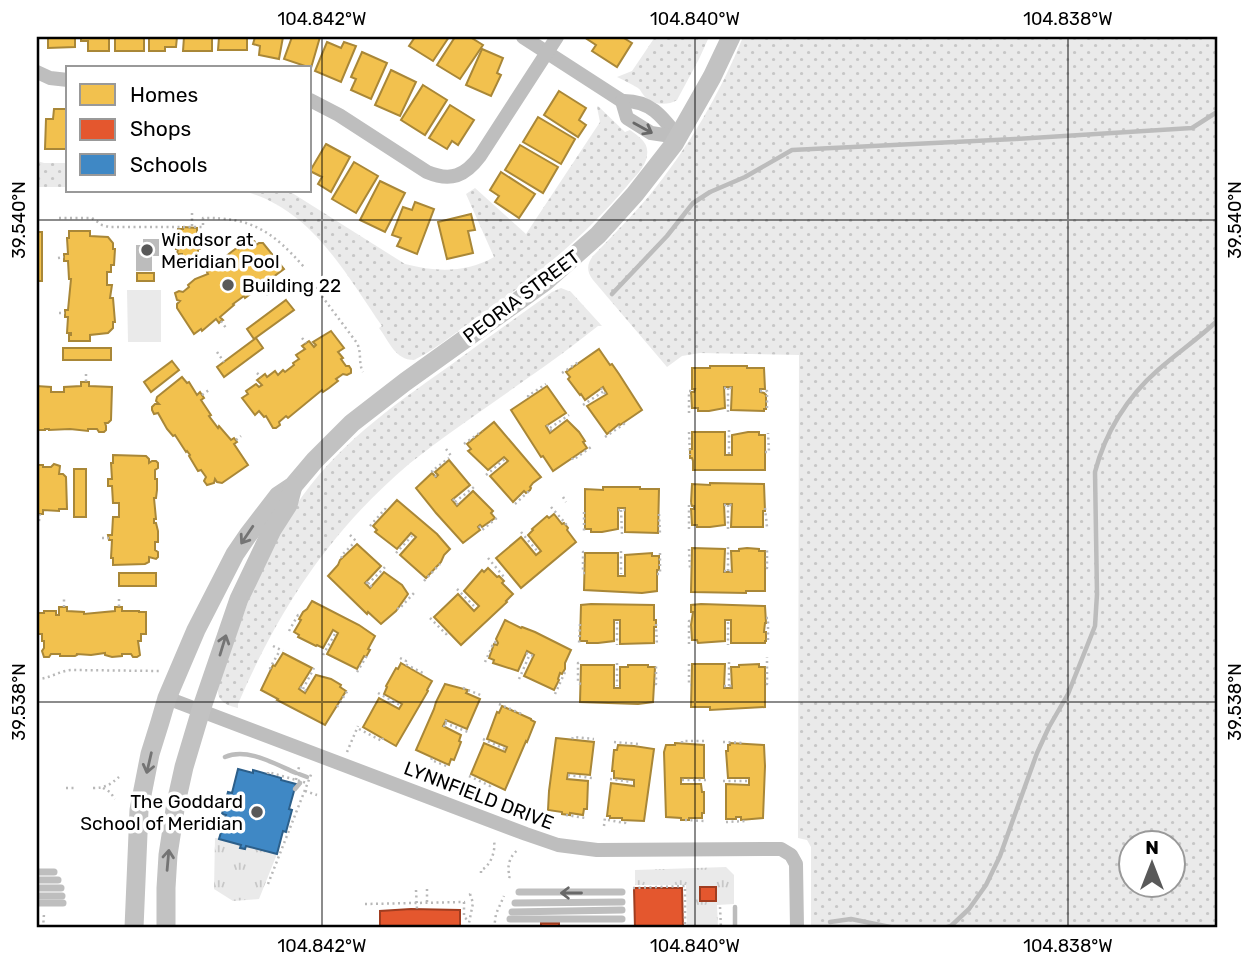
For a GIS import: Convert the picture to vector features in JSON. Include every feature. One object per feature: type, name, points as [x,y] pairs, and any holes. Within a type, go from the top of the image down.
[{"type":"main road","name":"PEORIA STREET","points":[[134,928],[138,821],[150,754],[167,698],[196,630],[235,554],[278,496],[293,486],[333,441],[375,405],[537,288],[605,228],[635,194],[678,137],[731,37]]},
{"type":"main road","name":"PEORIA STREET","points":[[166,928],[167,876],[173,818],[184,767],[239,599],[272,530],[288,505],[293,486]]},
{"type":"street","points":[[523,37],[622,101],[637,101],[662,115],[678,137]]},
{"type":"street","points":[[312,101],[339,115],[427,172],[443,177],[455,176],[472,166],[480,156],[557,37]]},
{"type":"street","points":[[37,72],[50,78],[66,80]]},
{"type":"street","points":[[622,101],[627,118],[651,133],[678,137]]},
{"type":"street","name":"LYNNFIELD DRIVE","points":[[167,698],[558,845],[611,851],[785,850],[794,859],[797,869],[797,928]]},
{"type":"lane","points":[[37,872],[54,872]]},
{"type":"lane","points":[[37,880],[61,892]]},
{"type":"lane","points":[[37,888],[61,892]]},
{"type":"lane","points":[[37,896],[61,892]]},
{"type":"lane","points":[[40,905],[61,892]]},
{"type":"lane","points":[[519,892],[622,892]]},
{"type":"lane","points":[[511,915],[622,910],[515,903]]},
{"type":"path","points":[[192,212],[192,226]]},
{"type":"path","points":[[59,218],[92,218],[105,226],[143,229],[203,226],[203,218],[241,221],[275,237],[304,267]]},
{"type":"path","points":[[58,258],[64,257]]},
{"type":"path","points":[[312,283],[357,343],[363,372]]},
{"type":"path","points":[[264,289],[268,295]]},
{"type":"path","points":[[59,313],[65,313]]},
{"type":"path","points":[[221,321],[226,328]]},
{"type":"path","points":[[302,338],[306,343]]},
{"type":"path","points":[[216,352],[224,362]]},
{"type":"path","points":[[558,367],[562,373],[580,361]]},
{"type":"path","points":[[257,373],[261,377]]},
{"type":"path","points":[[86,374],[86,383]]},
{"type":"path","points":[[529,397],[546,384]]},
{"type":"path","points":[[728,388],[728,413]]},
{"type":"path","points":[[202,395],[209,390]]},
{"type":"path","points":[[583,405],[604,391]]},
{"type":"path","points":[[690,413],[690,391],[694,391]]},
{"type":"path","points":[[760,391],[767,391],[767,411]]},
{"type":"path","points":[[550,428],[569,415]]},
{"type":"path","points":[[605,437],[623,423]]},
{"type":"path","points":[[729,430],[729,454]]},
{"type":"path","points":[[464,444],[482,431]]},
{"type":"path","points":[[690,432],[690,454]]},
{"type":"path","points":[[765,452],[769,452],[768,433]]},
{"type":"path","points":[[236,440],[241,436]]},
{"type":"path","points":[[572,458],[573,460],[592,447]]},
{"type":"path","points":[[436,477],[432,471],[451,457],[446,449]]},
{"type":"path","points":[[486,475],[505,460]]},
{"type":"path","points":[[455,502],[474,487]]},
{"type":"path","points":[[516,501],[529,491]]},
{"type":"path","points":[[563,497],[566,502]]},
{"type":"path","points":[[689,529],[691,503]]},
{"type":"path","points":[[728,505],[728,529]]},
{"type":"path","points":[[551,507],[565,525]]},
{"type":"path","points":[[765,508],[766,524]]},
{"type":"path","points":[[370,526],[385,509],[387,511]]},
{"type":"path","points":[[621,510],[622,534]]},
{"type":"path","points":[[584,512],[586,531]]},
{"type":"path","points":[[39,521],[40,514]]},
{"type":"path","points":[[659,514],[660,534]]},
{"type":"path","points":[[479,526],[482,530],[498,516]]},
{"type":"path","points":[[521,532],[538,552]]},
{"type":"path","points":[[342,558],[354,544],[350,535]]},
{"type":"path","points":[[396,553],[412,536]]},
{"type":"path","points":[[103,538],[109,538]]},
{"type":"path","points":[[728,547],[728,571]]},
{"type":"path","points":[[766,568],[767,549]]},
{"type":"path","points":[[621,551],[622,574]]},
{"type":"path","points":[[585,573],[583,552],[586,552]]},
{"type":"path","points":[[657,574],[660,574],[660,552]]},
{"type":"path","points":[[690,552],[690,569]]},
{"type":"path","points":[[488,558],[505,576]]},
{"type":"path","points":[[492,571],[499,563]]},
{"type":"path","points":[[424,581],[440,564]]},
{"type":"path","points":[[369,584],[384,567]]},
{"type":"path","points":[[457,589],[475,607]]},
{"type":"path","points":[[397,608],[414,593]]},
{"type":"path","points":[[64,598],[64,607]]},
{"type":"path","points":[[119,599],[119,607]]},
{"type":"path","points":[[289,631],[298,615],[301,617]]},
{"type":"path","points":[[430,618],[446,634],[448,632]]},
{"type":"path","points":[[766,618],[768,643]]},
{"type":"path","points":[[689,644],[689,621],[692,621]]},
{"type":"path","points":[[617,622],[617,645]]},
{"type":"path","points":[[728,622],[728,645]]},
{"type":"path","points":[[580,624],[581,644]]},
{"type":"path","points":[[656,625],[657,646]]},
{"type":"path","points":[[323,655],[334,634]]},
{"type":"path","points":[[485,662],[494,642],[498,643]]},
{"type":"path","points":[[271,669],[280,654],[273,646]]},
{"type":"path","points":[[357,672],[368,654]]},
{"type":"path","points":[[519,679],[530,654]]},
{"type":"path","points":[[400,657],[406,661],[405,664],[423,673],[422,675]]},
{"type":"path","points":[[766,684],[767,657]]},
{"type":"path","points":[[728,686],[729,662]]},
{"type":"path","points":[[581,684],[578,683],[578,663],[582,663]]},
{"type":"path","points":[[617,663],[617,686]]},
{"type":"path","points":[[655,684],[656,663]]},
{"type":"path","points":[[689,664],[691,685]]},
{"type":"path","points":[[303,689],[314,668]]},
{"type":"path","points":[[37,679],[71,670],[161,671]]},
{"type":"path","points":[[555,694],[564,672]]},
{"type":"path","points":[[463,688],[483,696]]},
{"type":"path","points":[[337,707],[348,690]]},
{"type":"path","points":[[378,693],[400,706]]},
{"type":"path","points":[[499,704],[524,715]]},
{"type":"path","points":[[445,723],[468,732]]},
{"type":"path","points":[[347,752],[359,728],[382,741],[383,738]]},
{"type":"path","points":[[572,739],[591,740]]},
{"type":"path","points":[[483,740],[504,749]]},
{"type":"path","points":[[682,743],[706,741]]},
{"type":"path","points":[[614,742],[638,746]]},
{"type":"path","points":[[723,742],[744,743]]},
{"type":"path","points":[[432,758],[431,760],[449,767]]},
{"type":"path","points":[[296,780],[299,767]]},
{"type":"path","points":[[268,884],[312,772]]},
{"type":"path","points":[[268,774],[308,783]]},
{"type":"path","points":[[568,775],[592,778]]},
{"type":"path","points":[[469,776],[490,786],[491,783]]},
{"type":"path","points":[[93,788],[109,786],[119,777]]},
{"type":"path","points":[[610,779],[632,782]]},
{"type":"path","points":[[682,780],[706,780]]},
{"type":"path","points":[[723,781],[747,781]]},
{"type":"path","points":[[66,788],[76,788]]},
{"type":"path","points":[[103,788],[115,799]]},
{"type":"path","points":[[305,791],[317,795]]},
{"type":"path","points":[[566,815],[585,818]]},
{"type":"path","points":[[604,826],[606,819],[626,821]]},
{"type":"path","points":[[685,820],[705,821]]},
{"type":"path","points":[[726,822],[745,820]]},
{"type":"path","points":[[481,873],[490,861],[495,848],[494,841]]},
{"type":"path","points":[[509,878],[508,867],[518,850]]},
{"type":"path","points":[[633,887],[685,886],[685,928]]},
{"type":"path","points":[[427,889],[427,903]]},
{"type":"path","points":[[416,890],[417,909]]},
{"type":"path","points":[[468,928],[473,903],[472,893]]},
{"type":"path","points":[[494,928],[496,914],[504,896]]},
{"type":"path","points":[[365,904],[464,902],[464,917],[469,920]]},
{"type":"path","points":[[40,905],[43,928]]},
{"type":"path","points":[[720,907],[721,928]]},
{"type":"path","points":[[372,928],[377,928]]},
{"type":"green space","points":[[655,37],[709,37],[677,100],[669,103],[652,102],[638,88],[617,77],[632,71]]},
{"type":"green space","points":[[743,37],[1217,37],[1217,928],[811,928],[811,847],[807,840],[798,838],[799,355],[700,353],[682,356],[667,367],[588,271],[593,256],[649,196],[677,159],[713,100]]},
{"type":"green space","points":[[597,107],[625,132],[630,130],[645,143],[646,159],[639,172],[591,225],[552,261],[490,309],[414,360],[402,357],[393,349],[379,328],[382,326],[340,264],[307,227],[267,200],[246,192],[291,192],[405,264],[439,270],[473,266],[494,257],[466,194],[475,188],[526,234],[600,122]]},
{"type":"green space","points":[[37,161],[66,163],[66,187],[37,187]]},
{"type":"green space","points":[[561,288],[571,292],[602,326],[598,326],[437,442],[380,490],[331,545],[289,604],[254,669],[238,708],[224,702],[219,697],[218,688],[251,595],[282,528],[310,485],[327,465],[385,413]]},
{"type":"green space","points":[[127,290],[161,290],[161,342],[128,342]]},
{"type":"green space","points":[[215,838],[241,845],[240,848],[245,849],[246,846],[277,854],[259,899],[233,901],[214,889]]},
{"type":"green space","points":[[726,867],[734,875],[734,904],[717,905],[718,928],[687,928],[686,885],[635,885],[635,870]]},
{"type":"shaded area","name":"Windsor at Meridian Pool","points":[[143,239],[159,239],[159,256],[152,256],[152,271],[136,271],[136,245],[143,245]]},
{"type":"building: Homes","points":[[48,37],[75,37],[75,47],[48,48]]},
{"type":"building: Homes","points":[[81,37],[109,37],[109,51],[88,51],[88,41],[81,41]]},
{"type":"building: Homes","points":[[115,37],[144,37],[144,51],[115,51]]},
{"type":"building: Homes","points":[[149,37],[177,37],[176,47],[165,47],[165,51],[149,51]]},
{"type":"building: Homes","points":[[184,37],[212,37],[212,51],[183,51]]},
{"type":"building: Homes","points":[[219,37],[247,37],[247,50],[218,50]]},
{"type":"building: Homes","points":[[255,37],[283,37],[279,59],[259,55],[260,46],[253,44]]},
{"type":"building: Homes","points":[[292,37],[320,37],[312,66],[284,59]]},
{"type":"building: Homes","points":[[415,37],[449,37],[433,61],[409,46]]},
{"type":"building: Homes","points":[[455,37],[470,37],[483,45],[460,79],[437,65]]},
{"type":"building: Homes","points":[[622,37],[632,43],[617,67],[592,51],[596,45],[587,39]]},
{"type":"building: Homes","points":[[327,42],[341,48],[344,42],[356,46],[341,82],[315,71]]},
{"type":"building: Homes","points":[[482,49],[503,58],[497,73],[501,75],[491,96],[466,85]]},
{"type":"building: Homes","points":[[362,52],[387,63],[371,99],[351,90],[356,79],[351,77]]},
{"type":"building: Homes","points":[[391,70],[416,82],[400,116],[375,105]]},
{"type":"building: Homes","points":[[423,85],[447,100],[425,135],[401,120]]},
{"type":"building: Homes","points":[[559,91],[586,108],[579,120],[586,125],[578,137],[544,115]]},
{"type":"building: Homes","points":[[450,105],[474,120],[458,145],[452,141],[447,149],[429,138]]},
{"type":"building: Homes","points":[[54,109],[66,109],[66,149],[45,149],[46,119],[53,119]]},
{"type":"building: Homes","points":[[538,117],[575,139],[561,164],[523,142]]},
{"type":"building: Homes","points":[[326,144],[350,157],[331,192],[318,184],[322,177],[312,172]]},
{"type":"building: Homes","points":[[520,145],[558,167],[543,193],[505,170]]},
{"type":"building: Homes","points":[[354,162],[378,176],[356,213],[332,199]]},
{"type":"building: Homes","points":[[501,172],[535,194],[519,218],[495,202],[499,196],[490,190]]},
{"type":"building: Homes","points":[[380,181],[405,193],[385,232],[360,220]]},
{"type":"building: Homes","points":[[415,202],[434,209],[417,254],[397,246],[401,238],[392,235],[403,207],[412,210]]},
{"type":"building: Homes","points":[[471,214],[475,230],[468,231],[473,253],[447,259],[438,222]]},
{"type":"building: Homes","points":[[197,228],[197,235],[200,235],[200,249],[198,254],[193,254],[193,258],[182,258],[182,254],[177,254],[178,229]]},
{"type":"building: Homes","points":[[69,231],[90,231],[90,236],[108,237],[115,249],[114,265],[111,265],[111,272],[107,272],[107,285],[112,285],[110,298],[113,298],[115,322],[108,333],[90,335],[90,341],[69,341],[71,333],[67,333],[68,317],[65,317],[65,310],[68,310],[71,279],[64,254],[68,254]]},
{"type":"building: Homes","points":[[37,232],[42,232],[42,281],[37,281]]},
{"type":"building: Homes","name":"Building 22","points":[[253,238],[256,245],[263,243],[284,269],[265,283],[267,286],[261,291],[259,288],[233,304],[220,317],[223,320],[219,323],[216,319],[194,334],[177,308],[180,301],[175,293],[183,292],[195,279],[208,274],[207,272],[224,261],[223,259],[238,247],[239,249],[246,244],[246,240]]},
{"type":"building: Homes","points":[[137,273],[154,273],[154,281],[137,281]]},
{"type":"building: Homes","points":[[286,300],[294,310],[254,339],[247,329]]},
{"type":"building: Homes","points":[[331,331],[344,348],[338,352],[346,366],[351,369],[351,373],[336,379],[338,381],[329,388],[323,392],[322,390],[288,418],[286,416],[276,428],[273,428],[266,416],[259,411],[255,415],[242,398],[248,394],[246,391],[256,384],[259,387],[262,385],[257,380],[265,374],[267,377],[275,371],[278,375],[283,370],[285,372],[299,359],[296,355],[305,349],[302,346],[309,341],[314,347],[316,345],[313,342]]},
{"type":"building: Homes","points":[[256,338],[263,348],[224,377],[217,367]]},
{"type":"building: Homes","points":[[63,348],[111,348],[111,360],[63,360]]},
{"type":"building: Homes","points":[[599,349],[642,410],[607,434],[587,406],[607,394],[603,387],[585,400],[568,379],[570,377],[566,372]]},
{"type":"building: Homes","points":[[172,361],[179,370],[151,392],[144,382]]},
{"type":"building: Homes","points":[[692,368],[764,368],[765,389],[760,389],[760,392],[766,395],[766,409],[731,410],[732,387],[724,387],[725,408],[698,411],[698,408],[692,408],[691,392],[695,389],[692,389]]},
{"type":"building: Homes","points":[[182,377],[189,382],[197,395],[200,392],[204,398],[201,400],[211,415],[209,416],[231,440],[234,438],[237,442],[234,444],[248,465],[222,483],[215,479],[214,483],[207,485],[204,481],[206,477],[201,470],[198,471],[190,455],[167,429],[158,413],[154,414],[152,410],[155,404],[159,404],[157,397]]},
{"type":"building: Homes","points":[[81,382],[89,382],[89,386],[112,387],[111,420],[105,423],[106,430],[37,430],[37,386],[51,387],[51,392],[64,392],[64,387],[81,386]]},
{"type":"building: Homes","points":[[547,386],[566,413],[546,426],[550,433],[567,420],[579,432],[587,448],[553,471],[511,410]]},
{"type":"building: Homes","points":[[494,422],[541,477],[533,483],[530,490],[526,493],[524,491],[513,502],[490,476],[508,461],[504,457],[488,470],[468,451],[471,449],[467,444]]},
{"type":"building: Homes","points":[[692,432],[725,432],[725,455],[732,455],[732,435],[759,432],[759,435],[765,435],[765,470],[693,470],[693,461],[690,458]]},
{"type":"building: Homes","points":[[113,455],[146,456],[149,463],[158,463],[155,470],[157,490],[154,498],[154,523],[158,531],[155,550],[158,557],[149,557],[149,562],[145,564],[113,565],[112,540],[109,540],[108,535],[112,535],[113,517],[119,517],[119,503],[113,503],[112,486],[108,486],[108,479],[112,479]]},
{"type":"building: Homes","points":[[449,460],[470,485],[452,500],[457,506],[473,491],[493,511],[491,513],[495,518],[482,527],[480,525],[480,530],[463,543],[416,488],[432,473],[436,477],[438,475],[435,472]]},
{"type":"building: Homes","points":[[54,464],[60,466],[59,474],[66,477],[67,509],[43,510],[43,514],[37,514],[37,465],[51,467]]},
{"type":"building: Homes","points":[[74,469],[86,469],[86,517],[74,517]]},
{"type":"building: Homes","points":[[692,484],[764,484],[763,527],[731,527],[732,504],[724,504],[725,525],[692,525]]},
{"type":"building: Homes","points":[[603,487],[659,489],[658,533],[625,532],[625,508],[618,508],[618,529],[591,532],[591,529],[585,529],[585,489],[603,490]]},
{"type":"building: Homes","points":[[397,500],[437,534],[450,549],[426,578],[400,555],[416,537],[411,533],[397,549],[375,532],[377,530],[373,526]]},
{"type":"building: Homes","points":[[554,514],[568,528],[576,542],[521,588],[496,558],[521,537],[536,555],[541,551],[528,535],[547,516],[549,518]]},
{"type":"building: Homes","points":[[357,544],[381,566],[365,583],[370,588],[384,572],[402,585],[408,594],[396,611],[381,624],[328,576]]},
{"type":"building: Homes","points":[[692,548],[725,549],[724,572],[732,572],[731,551],[747,548],[765,551],[765,591],[691,592]]},
{"type":"building: Homes","points":[[585,553],[618,553],[618,576],[625,576],[625,555],[652,553],[652,556],[659,556],[657,591],[642,593],[584,590]]},
{"type":"building: Homes","points":[[488,568],[504,581],[502,583],[513,594],[461,645],[434,617],[458,594],[474,611],[479,606],[464,591],[482,570],[484,572]]},
{"type":"building: Homes","points":[[119,573],[156,573],[156,586],[119,586]]},
{"type":"building: Homes","points":[[312,601],[375,636],[368,649],[370,650],[357,669],[327,654],[338,633],[333,630],[323,648],[298,637],[294,632],[303,612]]},
{"type":"building: Homes","points":[[581,605],[654,605],[654,643],[620,644],[620,620],[614,620],[614,641],[580,641]]},
{"type":"building: Homes","points":[[691,605],[765,606],[765,643],[731,643],[731,620],[725,620],[725,641],[698,643],[697,640],[692,640]]},
{"type":"building: Homes","points":[[59,607],[67,607],[67,611],[84,614],[115,611],[115,607],[122,607],[122,611],[146,612],[146,634],[141,634],[141,641],[138,641],[140,655],[133,657],[131,654],[122,654],[112,657],[105,653],[75,656],[51,654],[44,657],[42,634],[37,634],[37,613],[56,611],[56,615],[59,615]]},
{"type":"building: Homes","points":[[505,620],[571,650],[554,690],[524,676],[534,655],[527,651],[518,671],[493,663],[494,660],[489,658],[494,644],[498,643],[496,639]]},
{"type":"building: Homes","points":[[283,653],[312,668],[299,689],[305,693],[316,675],[331,679],[346,691],[325,725],[261,690],[273,665],[275,666]]},
{"type":"building: Homes","points":[[401,663],[432,681],[396,746],[363,727],[379,698],[399,709],[402,704],[384,694]]},
{"type":"building: Homes","points":[[692,664],[725,664],[724,688],[732,688],[731,667],[759,664],[759,667],[765,667],[765,707],[710,710],[710,707],[691,707]]},
{"type":"building: Homes","points":[[581,665],[614,665],[614,688],[620,688],[620,667],[655,667],[653,702],[580,702]]},
{"type":"building: Homes","points":[[445,684],[468,690],[466,693],[480,699],[467,729],[446,720],[443,726],[461,735],[454,760],[451,759],[449,765],[416,750]]},
{"type":"building: Homes","points":[[502,706],[535,722],[505,790],[471,774],[484,743],[505,752],[507,747],[487,739]]},
{"type":"building: Homes","points":[[556,738],[594,742],[590,775],[568,773],[567,779],[588,781],[587,809],[584,809],[583,815],[548,810]]},
{"type":"building: Homes","points":[[730,743],[764,745],[763,818],[726,819],[726,784],[749,785],[749,778],[728,778],[726,751]]},
{"type":"building: Homes","points":[[618,745],[654,749],[644,821],[607,816],[611,783],[634,786],[634,780],[614,778],[614,750],[617,750]]},
{"type":"building: Homes","points":[[666,745],[704,745],[704,778],[681,778],[681,784],[701,784],[704,792],[702,818],[681,820],[666,817],[664,752]]},
{"type":"building: Shops","points":[[700,887],[716,887],[716,901],[700,901]]},
{"type":"building: Shops","points":[[634,888],[682,888],[683,928],[635,928]]},
{"type":"building: Shops","points":[[460,910],[460,928],[380,928],[380,911]]},
{"type":"building: Shops","points":[[541,923],[559,923],[559,926],[582,928],[541,928]]},
{"type":"building: Schools","name":"The Goddard School of Meridian","points":[[238,769],[253,773],[253,770],[296,784],[289,809],[292,810],[277,854],[246,846],[245,849],[240,848],[241,845],[219,839],[226,815],[222,814],[228,792],[232,793]]},
{"type":"waterway","points":[[612,294],[667,236],[693,203],[792,150],[1192,128],[1217,112]]},
{"type":"waterway","points":[[944,928],[951,926],[969,909],[986,885],[1000,856],[1037,753],[1068,694],[1095,626],[1095,472],[1105,443],[1136,392],[1217,321]]},
{"type":"waterway","points":[[225,757],[234,754],[252,755],[296,773]]},
{"type":"waterway","points":[[299,774],[307,777]]},
{"type":"waterway","points":[[295,789],[300,783]]},
{"type":"waterway","points":[[735,907],[735,928]]},
{"type":"waterway","points":[[830,922],[851,919],[895,928]]},
{"type":"place","name":"Windsor at Meridian Pool","points":[[147,250]]},
{"type":"place","name":"Building 22","points":[[228,285]]},
{"type":"place","name":"The Goddard School of Meridian","points":[[257,812]]}]
